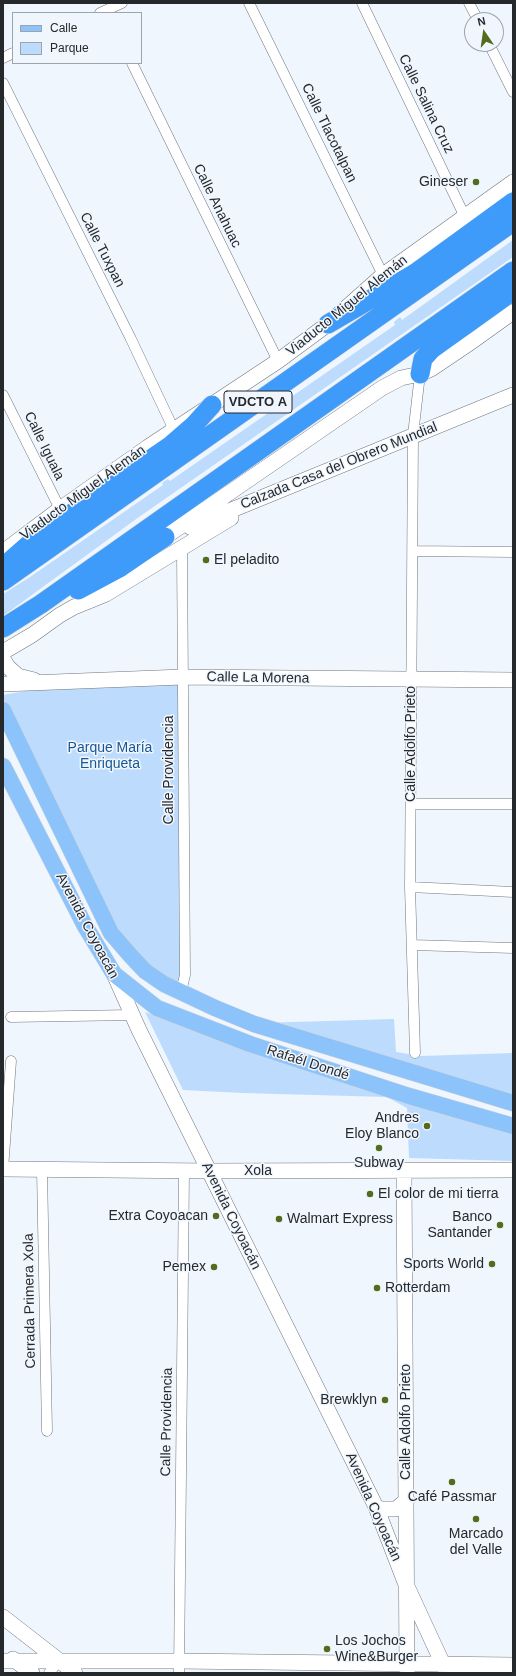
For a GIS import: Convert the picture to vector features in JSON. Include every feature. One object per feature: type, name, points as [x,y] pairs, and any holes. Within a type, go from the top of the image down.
[{"type":"highway","points":[[328,324],[417,272],[513,202]]},
{"type":"highway","name":"Viaducto Miguel Alemán","points":[[3,581],[513,222]]},
{"type":"highway","name":"VDCTO A","points":[[3,628],[41,604],[513,271]]},
{"type":"highway","points":[[420,374],[423,360],[432,349],[513,292]]},
{"type":"highway","points":[[3,567],[37,537],[171,444],[193,426],[212,405]]},
{"type":"highway","points":[[41,604],[86,586],[110,574],[165,537]]},
{"type":"main road","name":"Avenida Coyoacán","points":[[3,710],[112,933],[130,955]]},
{"type":"main road","name":"Avenida Coyoacán","points":[[3,766],[85,926],[114,974]]},
{"type":"main road","name":"Rafaél Dondé","points":[[130,955],[145,970],[164,984],[254,1024],[513,1103]]},
{"type":"main road","name":"Rafaél Dondé","points":[[114,974],[157,1008],[250,1044],[409,1096],[513,1126]]},
{"type":"street","points":[[104,10],[122,3]]},
{"type":"street","name":"Calle Tlacotalpan","points":[[249,3],[383,274]]},
{"type":"street","name":"Calle Salina Cruz","points":[[362,3],[465,217]]},
{"type":"street","points":[[469,3],[474,12]]},
{"type":"street","points":[[493,52],[513,92]]},
{"type":"street","points":[[3,58],[12,54]]},
{"type":"street","name":"Calle Anahuac","points":[[132,64],[278,361]]},
{"type":"street","name":"Calle Tuxpan","points":[[3,83],[131,339],[174,430]]},
{"type":"street","name":"Viaducto Miguel Alemán","points":[[3,552],[60,509],[148,447],[278,361],[328,324],[383,274],[513,182]]},
{"type":"street","points":[[165,537],[382,388],[407,375],[420,374],[430,369],[513,312]]},
{"type":"street","name":"Calle Adolfo Prieto","points":[[415,1053],[410,887],[413,435],[420,374]]},
{"type":"street","name":"Calle Iguala","points":[[3,395],[60,509]]},
{"type":"street","name":"Calzada Casa del Obrero Mundial","points":[[165,537],[513,395]]},
{"type":"street","points":[[3,652],[32,635],[60,615],[74,607],[106,594],[268,496]]},
{"type":"street","name":"Calle Providencia","points":[[181,992],[185,975],[182,548]]},
{"type":"street","points":[[413,551],[513,552]]},
{"type":"street","points":[[3,659],[14,672],[23,678],[51,682]]},
{"type":"street","name":"Calle La Morena","points":[[3,684],[183,677],[513,680]]},
{"type":"street","points":[[411,804],[513,804]]},
{"type":"street","points":[[410,887],[513,892]]},
{"type":"street","points":[[412,945],[513,948]]},
{"type":"street","name":"Avenida Coyoacán","points":[[114,974],[132,1016],[376,1507],[405,1582],[445,1669]]},
{"type":"street","points":[[11,1017],[132,1016]]},
{"type":"street","points":[[3,1169],[12,1061]]},
{"type":"street","name":"Xola","points":[[3,1169],[184,1171],[513,1170]]},
{"type":"street","name":"Cerrada Primera Xola","points":[[42,1170],[47,1431]]},
{"type":"street","name":"Calle Adolfo Prieto","points":[[404,1170],[407,1500],[405,1582],[407,1668]]},
{"type":"street","name":"Calle Providencia","points":[[179,1667],[184,1171]]},
{"type":"street","points":[[376,1507],[382,1509],[396,1509],[407,1500]]},
{"type":"street","points":[[3,1617],[75,1673]]},
{"type":"street","points":[[3,1651],[9,1661],[32,1673]]},
{"type":"street","points":[[49,1673],[59,1660]]},
{"type":"street","points":[[9,1661],[59,1660],[179,1667],[445,1669],[513,1665]]},
{"type":"green space","points":[[513,240],[513,257],[139,517],[3,616],[3,594],[163,485],[162,483],[168,479],[170,481],[395,325],[394,322],[400,317],[402,320]]},
{"type":"green space","name":"Parque María Enriqueta","points":[[180,680],[182,973],[179,985],[156,971],[130,949],[109,918],[3,698],[3,695],[37,689]]},
{"type":"green space","points":[[145,1012],[415,1102],[513,1132],[513,1161],[409,1158],[407,1108],[387,1097],[183,1090]]},
{"type":"green space","points":[[394,1019],[396,1052],[421,1056],[513,1053],[513,1098],[260,1023]]},
{"type":"place","name":"Gineser","points":[[476,182]]},
{"type":"place","name":"El peladito","points":[[206,560]]},
{"type":"place","name":"Andres Eloy Blanco","points":[[427,1126]]},
{"type":"place","name":"Subway","points":[[379,1148]]},
{"type":"place","name":"El color de mi tierra","points":[[370,1194]]},
{"type":"place","name":"Extra Coyoacan","points":[[216,1216]]},
{"type":"place","name":"Walmart Express","points":[[279,1219]]},
{"type":"place","name":"Banco Santander","points":[[500,1225]]},
{"type":"place","name":"Sports World","points":[[492,1264]]},
{"type":"place","name":"Pemex","points":[[214,1267]]},
{"type":"place","name":"Rotterdam","points":[[377,1288]]},
{"type":"place","name":"Brewklyn","points":[[385,1400]]},
{"type":"place","name":"Café Passmar","points":[[452,1482]]},
{"type":"place","name":"Marcado del Valle","points":[[476,1519]]},
{"type":"place","name":"Los Jochos Wine&Burger","points":[[327,1649]]}]
